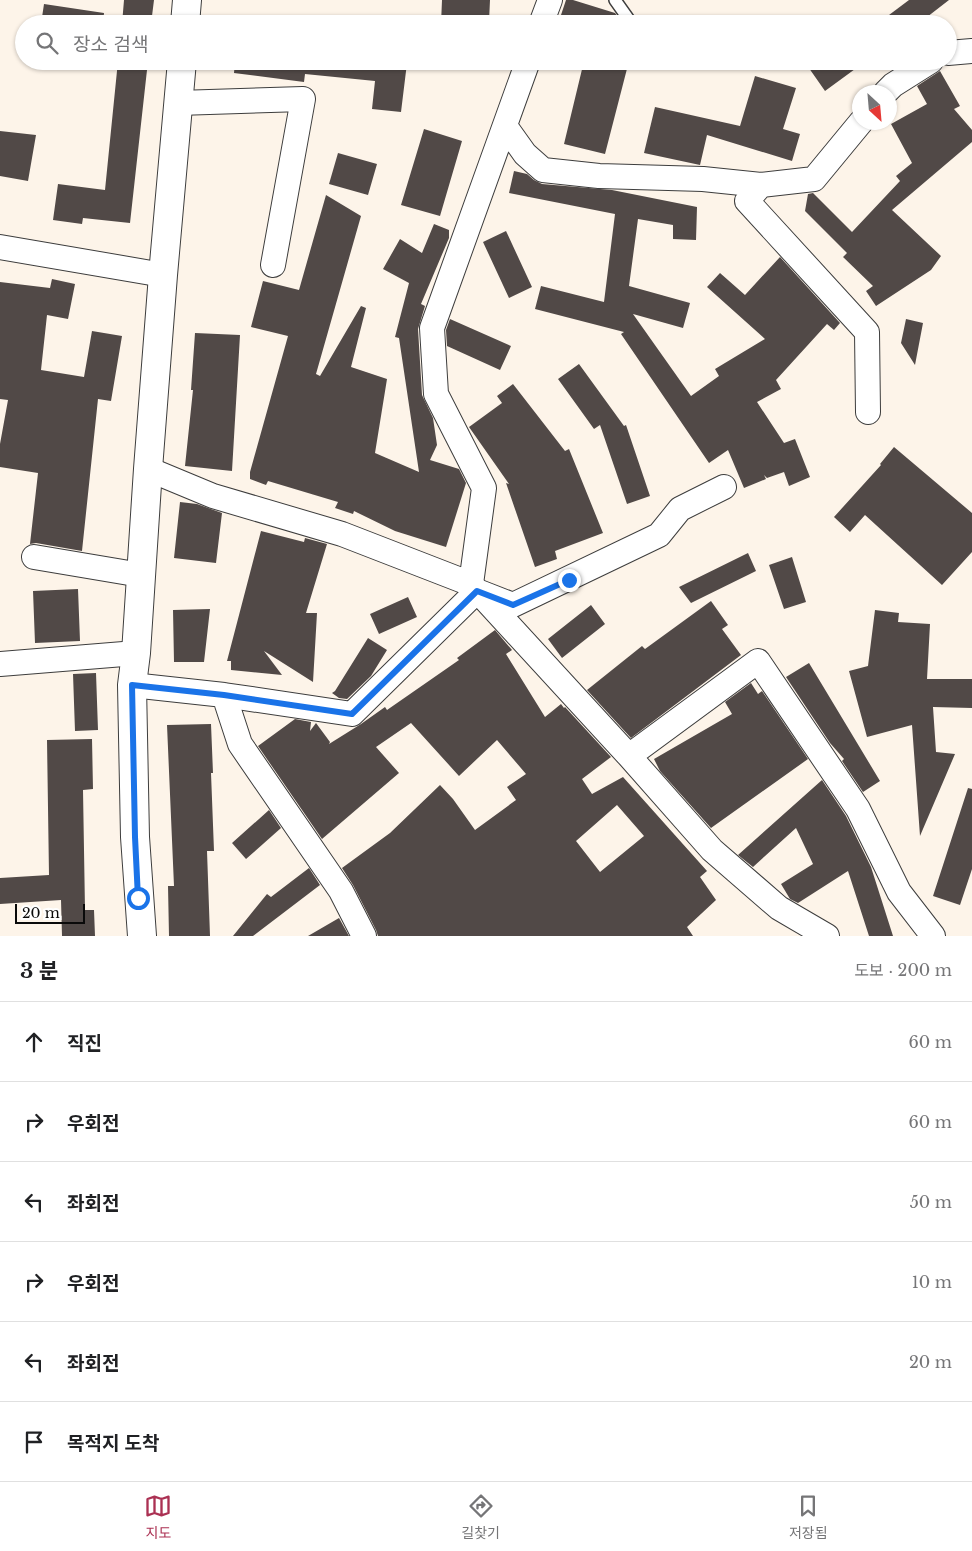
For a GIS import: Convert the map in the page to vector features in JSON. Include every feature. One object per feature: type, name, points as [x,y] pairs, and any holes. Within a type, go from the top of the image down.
[{"type":"street","points":[[186,15],[187,0]]},
{"type":"street","points":[[544,15],[550,0]]},
{"type":"street","points":[[957,52],[972,51]]},
{"type":"street","points":[[142,936],[135,837],[132,685],[136,653],[163,276],[181,70]]},
{"type":"street","points":[[132,685],[224,695],[352,714],[474,588],[484,488],[436,394],[432,328],[525,70]]},
{"type":"street","points":[[893,85],[917,70]]},
{"type":"street","points":[[178,103],[302,100],[272,265]]},
{"type":"street","points":[[505,126],[525,154],[543,170],[599,176],[703,178],[761,185],[814,179],[854,130]]},
{"type":"street","points":[[761,185],[747,201],[867,332],[868,412]]},
{"type":"street","points":[[0,247],[163,276]]},
{"type":"street","points":[[148,469],[213,496],[342,534],[513,605],[659,535],[680,509],[724,487]]},
{"type":"street","points":[[34,557],[141,574]]},
{"type":"street","points":[[474,588],[629,756],[712,850],[779,908],[826,936]]},
{"type":"street","points":[[0,664],[136,653]]},
{"type":"street","points":[[629,756],[758,661],[858,809],[899,892],[933,936]]},
{"type":"street","points":[[224,695],[240,744],[341,891],[364,936]]},
{"type":"lane","points":[[614,0],[625,15]]},
{"type":"building","points":[[124,0],[154,0],[152,15],[123,15]]},
{"type":"building","points":[[442,0],[490,0],[489,15],[441,15]]},
{"type":"building","points":[[566,0],[573,0],[616,15],[561,15]]},
{"type":"building","points":[[909,0],[949,0],[930,15],[889,15]]},
{"type":"building","points":[[44,4],[104,13],[104,15],[42,15]]},
{"type":"building","points":[[117,70],[147,70],[130,223],[83,218],[82,224],[53,220],[58,184],[105,190]]},
{"type":"building","points":[[234,70],[406,70],[401,112],[372,109],[375,81],[305,74],[304,82],[234,73]]},
{"type":"building","points":[[582,70],[627,70],[605,154],[564,144]]},
{"type":"building","points":[[810,70],[854,70],[825,91]]},
{"type":"building","points":[[940,71],[960,106],[954,109],[972,130],[972,142],[892,210],[941,256],[931,270],[876,306],[866,291],[873,286],[843,257],[847,253],[805,211],[808,194],[813,193],[852,232],[900,181],[896,176],[912,163],[894,130],[897,130],[897,121],[927,104],[917,86]]},
{"type":"building","points":[[755,76],[796,88],[783,129],[800,134],[792,161],[707,135],[700,165],[644,153],[655,107],[740,126]]},
{"type":"building","points":[[424,129],[462,141],[440,216],[401,205]]},
{"type":"building","points":[[0,131],[36,135],[28,181],[0,176]]},
{"type":"building","points":[[338,153],[377,164],[368,195],[329,184]]},
{"type":"building","points":[[514,171],[527,174],[542,184],[612,190],[697,207],[696,240],[673,239],[673,225],[638,219],[629,286],[690,303],[683,328],[633,314],[691,396],[719,376],[715,369],[765,339],[707,287],[720,273],[745,295],[780,257],[840,323],[834,330],[827,324],[776,380],[781,389],[757,402],[784,443],[795,439],[810,477],[789,486],[784,472],[767,478],[764,475],[766,479],[744,488],[728,450],[709,463],[621,334],[624,332],[535,309],[541,286],[604,302],[615,214],[509,193]]},
{"type":"building","points":[[326,195],[361,216],[316,374],[320,376],[361,306],[366,308],[351,367],[387,379],[375,453],[419,472],[399,338],[395,337],[409,283],[383,269],[400,239],[422,253],[434,224],[449,230],[449,238],[421,304],[425,306],[418,329],[422,395],[433,418],[437,445],[430,460],[459,469],[466,483],[446,547],[395,531],[354,511],[353,514],[335,508],[338,502],[268,481],[266,485],[250,479],[250,472],[288,336],[251,327],[263,281],[299,290]]},
{"type":"building","points":[[506,231],[532,287],[509,298],[483,242]]},
{"type":"building","points":[[52,279],[75,284],[68,319],[47,315],[41,370],[84,377],[92,331],[122,336],[111,401],[98,399],[82,551],[36,543],[30,544],[38,473],[0,467],[0,444],[8,400],[0,399],[0,282],[50,288]]},
{"type":"building","points":[[450,319],[511,346],[500,370],[447,346],[446,330]]},
{"type":"building","points":[[906,319],[923,323],[915,365],[901,343]]},
{"type":"building","points":[[195,333],[240,335],[232,471],[185,466],[193,390],[191,390]]},
{"type":"building","points":[[579,364],[624,426],[626,425],[650,496],[627,504],[600,425],[594,429],[558,379]]},
{"type":"building","points":[[513,384],[565,451],[569,449],[603,533],[555,551],[557,559],[535,567],[506,483],[509,484],[469,427],[502,403],[497,396]]},
{"type":"building","points":[[894,447],[972,513],[972,552],[942,585],[865,515],[850,532],[834,517],[881,465]]},
{"type":"building","points":[[180,502],[197,504],[222,513],[216,563],[174,558]]},
{"type":"building","points":[[261,531],[304,542],[305,538],[327,544],[306,613],[317,613],[313,682],[264,651],[282,675],[231,670],[231,661],[227,661]]},
{"type":"building","points":[[748,553],[756,571],[691,603],[679,587]]},
{"type":"building","points":[[792,557],[806,602],[784,609],[769,565]]},
{"type":"building","points":[[78,589],[80,641],[35,643],[33,591]]},
{"type":"building","points":[[408,597],[417,617],[379,634],[370,614]]},
{"type":"building","points":[[711,601],[728,625],[722,629],[741,655],[631,738],[587,690],[642,646],[645,649]]},
{"type":"building","points":[[591,605],[605,624],[562,658],[548,639]]},
{"type":"building","points":[[210,609],[204,662],[174,662],[173,610]]},
{"type":"building","points":[[875,610],[899,613],[898,622],[930,624],[927,679],[972,679],[972,708],[933,707],[936,752],[955,754],[920,836],[912,725],[867,737],[849,671],[868,666]]},
{"type":"building","points":[[495,630],[512,650],[506,654],[545,717],[561,704],[611,757],[582,779],[592,794],[623,777],[707,871],[700,877],[716,900],[687,927],[693,936],[378,936],[353,885],[342,868],[390,833],[440,785],[453,799],[475,830],[516,800],[507,787],[526,774],[497,740],[459,776],[411,723],[376,747],[399,773],[322,839],[258,746],[295,719],[311,722],[310,731],[316,723],[330,742],[329,744],[385,707],[387,710],[459,660],[457,658]],"holes":[[[617,805],[644,836],[600,872],[576,841]]]},
{"type":"building","points":[[368,638],[387,650],[371,676],[347,699],[339,698],[332,693]]},
{"type":"building","points":[[809,663],[880,781],[863,792],[842,761],[844,759],[830,743],[786,677]]},
{"type":"building","points":[[96,673],[98,730],[75,731],[73,674]]},
{"type":"building","points":[[751,683],[758,694],[762,691],[808,759],[711,828],[660,771],[654,759],[732,714],[725,702]]},
{"type":"building","points":[[211,724],[214,851],[207,851],[210,936],[169,936],[168,886],[174,886],[167,725]]},
{"type":"building","points":[[92,739],[93,789],[83,790],[85,910],[94,910],[95,936],[62,936],[61,900],[0,904],[0,878],[49,875],[47,740]]},
{"type":"building","points":[[822,780],[846,816],[871,867],[893,936],[869,936],[848,871],[798,903],[790,899],[781,884],[813,864],[796,828],[753,867],[738,855]]},
{"type":"building","points":[[968,788],[972,789],[972,869],[960,905],[933,896]]},
{"type":"building","points":[[269,810],[281,828],[246,859],[232,843]]},
{"type":"building","points":[[309,868],[320,885],[253,936],[233,936],[267,894],[271,897]]},
{"type":"building","points":[[339,918],[349,936],[308,936]]},
{"type":"route","points":[[138,898],[132,685],[224,695],[352,714],[477,591],[513,605],[569,580]]}]
